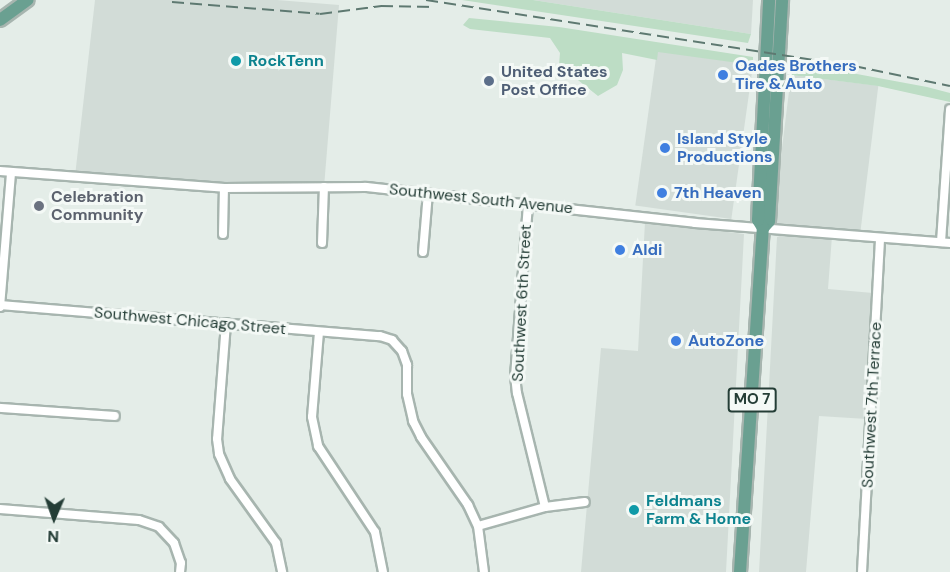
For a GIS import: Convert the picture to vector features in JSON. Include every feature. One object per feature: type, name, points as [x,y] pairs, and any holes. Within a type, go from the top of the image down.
[{"type":"main road","points":[[0,20],[28,0]]},
{"type":"main road","name":"MO 7","points":[[740,572],[763,228],[758,220],[769,0]]},
{"type":"main road","name":"MO 7","points":[[763,228],[769,221],[782,0]]},
{"type":"street","points":[[941,242],[950,109]]},
{"type":"street","name":"Southwest South Avenue","points":[[0,171],[224,188],[366,187],[763,228],[950,243]]},
{"type":"street","points":[[0,306],[11,172]]},
{"type":"street","points":[[322,243],[324,187]]},
{"type":"street","points":[[223,234],[224,188]]},
{"type":"street","points":[[423,252],[428,193]]},
{"type":"street","name":"Southwest 6th Street","points":[[528,204],[515,375],[517,393],[545,507]]},
{"type":"street","name":"Southwest 7th Terrace","points":[[862,572],[880,238]]},
{"type":"street","name":"Southwest Chicago Street","points":[[0,306],[380,336],[392,340],[402,351],[407,365],[407,394],[412,420],[421,437],[468,505],[478,526]]},
{"type":"street","points":[[226,323],[217,439],[219,454],[230,479],[276,543],[282,572]]},
{"type":"street","points":[[319,332],[312,417],[318,446],[375,532],[382,572]]},
{"type":"street","points":[[0,408],[115,416]]},
{"type":"street","points":[[484,572],[478,526],[545,507],[585,502]]},
{"type":"street","points":[[0,510],[139,520],[159,527],[174,543],[181,563],[180,572]]},
{"type":"shaded area","points":[[95,0],[277,0],[339,5],[324,187],[224,188],[75,176]]},
{"type":"shaded area","points":[[533,0],[753,0],[751,34]]},
{"type":"shaded area","points":[[657,51],[753,64],[731,219],[635,205]]},
{"type":"shaded area","points":[[791,75],[878,86],[860,236],[773,225]]},
{"type":"shaded area","points":[[645,222],[744,234],[726,572],[581,572],[601,348],[638,351]]},
{"type":"shaded area","points":[[786,234],[832,236],[828,289],[873,293],[867,419],[819,416],[806,572],[759,572],[777,237]]},
{"type":"green space","points":[[462,0],[533,0],[751,34],[748,43]]},
{"type":"green space","points":[[469,18],[559,27],[753,57],[753,65],[658,52],[657,60],[622,53],[623,70],[617,85],[598,96],[559,65],[560,53],[550,38],[470,29],[463,25]]},
{"type":"green space","points":[[792,62],[927,87],[950,93],[950,102],[878,86],[791,75]]},
{"type":"railway","points":[[426,0],[854,66],[950,86]]},
{"type":"railway","points":[[172,2],[320,14],[381,6],[435,7]]},
{"type":"place","name":"RockTenn","points":[[236,61]]},
{"type":"place","name":"Oades Brothers Tire & Auto","points":[[723,75]]},
{"type":"place","name":"United States Post Office","points":[[489,81]]},
{"type":"place","name":"Island Style Productions","points":[[665,148]]},
{"type":"place","name":"7th Heaven","points":[[662,193]]},
{"type":"place","name":"Celebration Community","points":[[39,206]]},
{"type":"place","name":"Aldi","points":[[620,250]]},
{"type":"place","name":"AutoZone","points":[[676,341]]},
{"type":"place","name":"Feldmans Farm & Home","points":[[634,510]]}]
